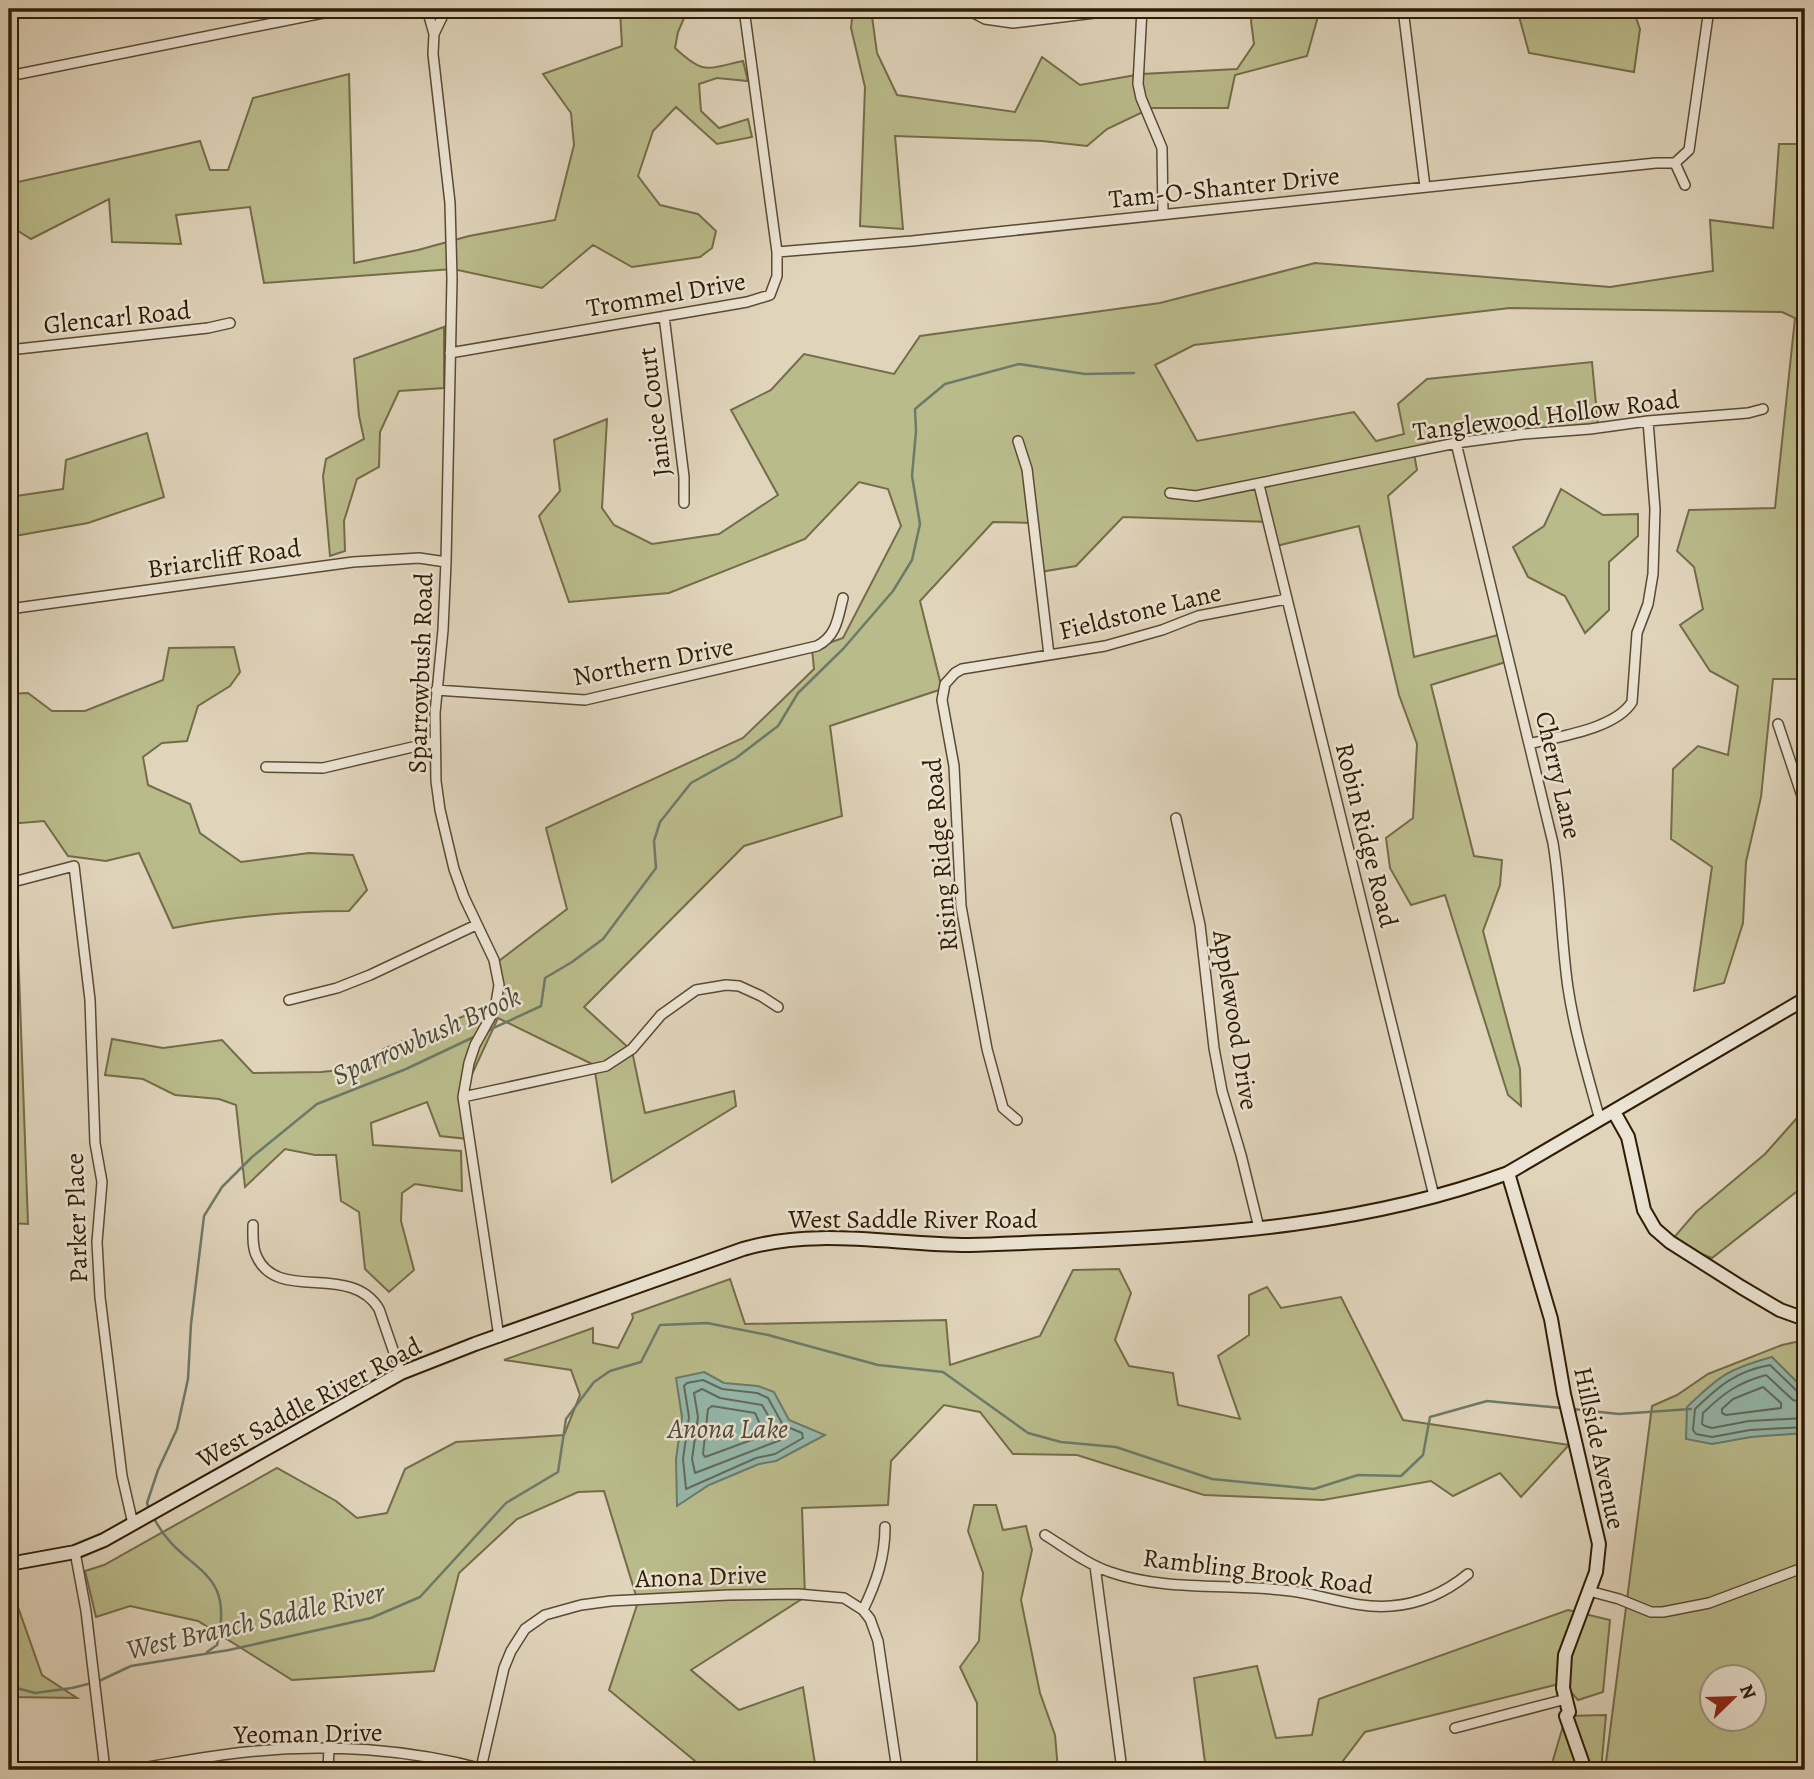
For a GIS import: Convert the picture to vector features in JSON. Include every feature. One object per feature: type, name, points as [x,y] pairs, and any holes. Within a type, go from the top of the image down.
[{"type":"street","points":[[9,76],[343,9]]},
{"type":"street","name":"Sparrowbush Road","points":[[427,9],[434,34],[434,76],[450,203],[452,279],[446,562],[434,742],[436,781],[446,840],[464,898],[494,960],[498,975],[498,998],[488,1025],[468,1063],[463,1097],[499,1337]]},
{"type":"street","name":"Sparrowbush Road","points":[[434,34],[446,9]]},
{"type":"street","name":"Trommel Drive","points":[[450,352],[747,302],[770,295],[777,276],[777,252],[744,9]]},
{"type":"street","points":[[966,9],[985,19],[1013,23],[1127,9]]},
{"type":"street","points":[[1142,9],[1137,76],[1141,98],[1162,148],[1163,214]]},
{"type":"street","points":[[1403,9],[1425,187]]},
{"type":"street","points":[[1685,185],[1675,163],[1689,150],[1709,9]]},
{"type":"street","name":"Tam-O-Shanter Drive","points":[[777,252],[912,241],[1675,163]]},
{"type":"street","name":"Janice Court","points":[[664,316],[684,477],[684,503]]},
{"type":"street","name":"Glencarl Road","points":[[9,350],[208,328],[230,323]]},
{"type":"street","name":"Tanglewood Hollow Road","points":[[1170,492],[1196,496],[1455,443],[1648,421],[1748,413],[1763,409]]},
{"type":"street","points":[[1529,744],[1611,721],[1626,710],[1634,696],[1637,633],[1648,604],[1653,574],[1655,509],[1648,421]]},
{"type":"street","points":[[1018,440],[1027,469],[1049,655]]},
{"type":"street","name":"Cherry Lane","points":[[1455,443],[1553,843],[1563,948],[1578,1042],[1600,1120]]},
{"type":"street","name":"Robin Ridge Road","points":[[1259,485],[1434,1196]]},
{"type":"street","name":"Briarcliff Road","points":[[9,609],[354,562],[419,558],[446,562]]},
{"type":"street","name":"Northern Drive","points":[[436,690],[585,700],[628,691],[817,646],[835,630],[844,597]]},
{"type":"street","name":"Fieldstone Lane","points":[[962,669],[1105,646],[1222,610],[1287,599]]},
{"type":"street","name":"Rising Ridge Road","points":[[962,669],[945,684],[942,700],[956,778],[961,906],[986,1049],[1003,1108],[1017,1120]]},
{"type":"street","points":[[1779,724],[1805,806]]},
{"type":"street","points":[[265,767],[323,768],[434,742]]},
{"type":"street","name":"Applewood Drive","points":[[1176,818],[1200,925],[1214,1048],[1222,1091],[1259,1228]]},
{"type":"street","name":"Parker Place","points":[[9,883],[74,866],[90,1000],[95,1143],[102,1182],[97,1242],[100,1297],[122,1476],[133,1524]]},
{"type":"street","points":[[289,1000],[337,988],[370,975],[476,925]]},
{"type":"street","points":[[463,1097],[606,1066],[632,1049],[661,1015],[696,990],[726,985],[739,986],[778,1007]]},
{"type":"street","name":"West Saddle River Road","points":[[9,1564],[75,1552],[94,1545],[401,1373],[730,1253],[778,1241],[845,1237],[972,1245],[1169,1237],[1259,1228],[1359,1212],[1434,1196],[1508,1174],[1805,999]]},
{"type":"street","points":[[1614,1112],[1628,1137],[1647,1216],[1654,1229],[1670,1242],[1780,1310],[1805,1319]]},
{"type":"street","name":"Hillside Avenue","points":[[1508,1174],[1551,1319],[1564,1394],[1599,1544],[1596,1573],[1565,1655],[1563,1671],[1569,1712],[1566,1716],[1585,1770]]},
{"type":"street","points":[[253,1225],[256,1256],[269,1271],[289,1280],[350,1286],[367,1293],[379,1309],[401,1373]]},
{"type":"street","points":[[886,1527],[877,1581],[863,1610],[875,1629],[878,1641],[897,1770]]},
{"type":"street","name":"Rambling Brook Road","points":[[1045,1535],[1095,1566],[1127,1576],[1162,1582],[1293,1591],[1373,1607],[1392,1606],[1427,1598],[1468,1574]]},
{"type":"street","points":[[75,1552],[105,1770]]},
{"type":"street","points":[[1095,1566],[1122,1770]]},
{"type":"street","points":[[1589,1591],[1651,1612],[1663,1612],[1709,1603],[1805,1567]]},
{"type":"street","name":"Anona Drive","points":[[484,1769],[504,1668],[525,1629],[545,1615],[582,1605],[611,1601],[728,1595],[834,1595],[863,1610]]},
{"type":"street","points":[[1455,1728],[1566,1699]]},
{"type":"street","points":[[328,1748],[328,1770]]},
{"type":"street","name":"Yeoman Drive","points":[[129,1770],[247,1752],[328,1748],[402,1754],[484,1769]]},
{"type":"green space","points":[[615,9],[697,9],[687,11],[675,48],[693,63],[706,68],[743,61],[748,81],[717,78],[699,84],[701,111],[719,128],[748,119],[752,137],[717,144],[676,107],[653,131],[638,176],[660,205],[698,214],[716,231],[712,248],[700,257],[632,267],[593,245],[542,288],[453,269],[264,283],[250,207],[176,215],[181,244],[112,242],[109,199],[31,239],[18,231],[9,232],[9,184],[200,141],[210,170],[228,170],[253,98],[349,74],[354,263],[469,236],[555,220],[574,145],[571,113],[543,74],[622,46],[620,11]]},
{"type":"green space","points":[[853,9],[871,9],[877,53],[897,95],[1015,112],[1042,57],[1080,85],[1141,74],[1237,69],[1254,44],[1251,21],[1253,9],[1320,9],[1307,56],[1235,75],[1228,108],[1151,108],[1107,129],[1087,146],[1042,141],[895,136],[903,229],[860,226],[865,87],[851,28]]},
{"type":"green space","points":[[1517,9],[1633,9],[1640,29],[1634,72],[1529,53]]},
{"type":"green space","points":[[1805,91],[1805,679],[1773,679],[1761,797],[1746,862],[1743,923],[1724,983],[1694,991],[1712,867],[1671,839],[1673,769],[1698,746],[1728,755],[1738,686],[1710,671],[1680,625],[1703,609],[1694,567],[1677,551],[1689,510],[1775,508],[1795,318],[1782,312],[1510,308],[1194,345],[1155,365],[1197,441],[1354,412],[1376,441],[1404,434],[1398,404],[1427,379],[1592,362],[1598,426],[1414,454],[1417,470],[1388,496],[1414,657],[1502,634],[1509,661],[1431,685],[1474,856],[1502,860],[1500,885],[1483,931],[1520,1069],[1521,1106],[1508,1095],[1445,895],[1411,905],[1390,868],[1386,838],[1413,818],[1417,744],[1399,695],[1359,526],[1276,546],[1270,522],[1123,517],[1076,566],[1040,572],[1035,523],[993,522],[920,601],[942,689],[830,726],[842,816],[744,846],[584,1007],[632,1051],[645,1113],[734,1091],[736,1106],[612,1182],[594,1065],[498,1018],[460,1100],[468,1139],[440,1136],[427,1102],[371,1123],[373,1145],[461,1151],[462,1191],[415,1184],[402,1193],[401,1221],[414,1270],[389,1292],[365,1269],[359,1212],[341,1201],[336,1155],[315,1155],[285,1149],[245,1187],[236,1105],[219,1099],[175,1095],[143,1079],[105,1075],[112,1039],[163,1048],[222,1040],[253,1073],[321,1072],[369,1067],[383,1049],[501,1001],[495,964],[567,909],[546,828],[743,738],[814,669],[812,649],[843,638],[901,526],[888,489],[859,482],[805,539],[669,593],[569,602],[539,516],[560,491],[554,440],[607,419],[602,508],[614,525],[652,544],[719,534],[778,495],[731,410],[771,390],[804,354],[894,374],[920,336],[1160,303],[1315,263],[1610,287],[1713,271],[1710,220],[1773,228],[1779,144],[1797,144]]},
{"type":"green space","points":[[444,327],[444,388],[399,391],[380,432],[379,467],[357,479],[344,521],[345,551],[330,556],[323,476],[326,459],[364,439],[359,416],[354,359]]},
{"type":"green space","points":[[147,433],[164,497],[88,523],[9,537],[9,497],[63,489],[66,460]]},
{"type":"green space","points":[[1561,489],[1603,515],[1638,514],[1638,536],[1609,562],[1609,610],[1585,633],[1565,596],[1528,577],[1513,547],[1544,526]]},
{"type":"green space","points":[[234,647],[240,672],[230,686],[198,706],[187,741],[162,743],[143,757],[148,785],[190,804],[200,833],[241,862],[309,853],[353,855],[367,890],[349,911],[260,915],[173,928],[139,853],[106,861],[68,856],[44,821],[9,824],[9,694],[28,693],[52,711],[85,711],[163,680],[169,648]]},
{"type":"green space","points":[[16,890],[28,1224],[9,1223],[9,892]]},
{"type":"green space","points":[[1805,1109],[1805,1185],[1712,1258],[1670,1242],[1696,1212],[1765,1154]]},
{"type":"green space","points":[[1119,1269],[1131,1293],[1115,1340],[1129,1366],[1173,1373],[1178,1405],[1240,1419],[1218,1356],[1249,1335],[1249,1295],[1267,1287],[1281,1308],[1341,1297],[1403,1420],[1569,1445],[1521,1497],[1500,1473],[1453,1496],[1431,1481],[1323,1500],[1204,1495],[1077,1455],[1013,1454],[980,1412],[944,1405],[891,1461],[888,1505],[802,1508],[805,1597],[691,1670],[739,1710],[803,1687],[816,1770],[706,1770],[609,1690],[638,1602],[604,1491],[578,1492],[517,1519],[459,1573],[434,1671],[292,1680],[198,1621],[130,1606],[96,1617],[85,1571],[104,1565],[277,1468],[336,1501],[357,1518],[387,1513],[405,1469],[456,1442],[564,1435],[580,1395],[571,1370],[504,1360],[593,1328],[593,1343],[618,1348],[633,1318],[632,1314],[730,1279],[745,1324],[946,1320],[950,1365],[1040,1336],[1073,1270]]},
{"type":"green space","points":[[1805,1340],[1805,1770],[1605,1770],[1652,1406],[1677,1395],[1708,1374],[1782,1345]]},
{"type":"green space","points":[[974,1505],[996,1505],[1003,1530],[1026,1526],[1032,1550],[1021,1600],[1040,1693],[1055,1735],[1058,1770],[977,1770],[977,1703],[960,1667],[979,1641],[983,1573],[968,1531]]},
{"type":"green space","points":[[19,1610],[42,1675],[77,1698],[9,1697],[9,1634]]},
{"type":"green space","points":[[1568,1610],[1610,1620],[1603,1692],[1578,1700],[1563,1683],[1365,1732],[1336,1770],[1206,1770],[1194,1678],[1257,1666],[1276,1738],[1312,1735],[1319,1699]]},
{"type":"green space","points":[[1606,1715],[1601,1770],[1550,1770],[1566,1716]]},
{"type":"water","points":[[1772,1357],[1805,1390],[1805,1433],[1751,1437],[1712,1444],[1686,1439],[1687,1407],[1698,1396],[1734,1370]]},
{"type":"water","name":"Anona Lake","points":[[704,1372],[724,1383],[758,1386],[774,1392],[789,1420],[825,1435],[776,1461],[759,1464],[709,1485],[677,1506],[676,1459],[682,1417],[676,1378]]},
{"type":"waterway","name":"Sparrowbush Brook","points":[[487,1031],[541,1006],[545,978],[603,939],[656,868],[654,841],[660,822],[691,783],[736,758],[778,726],[798,693],[843,649],[893,591],[912,560],[920,524],[912,476],[915,409],[945,384],[1019,364],[1085,374],[1134,373]]},
{"type":"waterway","name":"Sparrowbush Brook","points":[[149,1509],[147,1503],[158,1470],[177,1429],[188,1379],[191,1324],[204,1216],[222,1187],[252,1157],[317,1104],[406,1069],[478,1035]]},
{"type":"waterway","name":"West Branch Saddle River","points":[[99,1681],[131,1666],[229,1650],[371,1618],[420,1597],[506,1503],[558,1472],[566,1419],[594,1382],[610,1371],[641,1362],[660,1325],[707,1323],[768,1335],[878,1365],[943,1372],[1028,1433],[1061,1442],[1116,1447],[1212,1479],[1314,1489],[1358,1475],[1401,1476],[1423,1455],[1430,1417],[1487,1401],[1562,1408]]},
{"type":"waterway","name":"West Branch Saddle River","points":[[1572,1409],[1619,1414],[1691,1409]]},
{"type":"waterway","name":"Sparrowbush Brook","points":[[154,1518],[165,1536],[213,1584],[219,1598],[221,1618],[217,1645],[207,1652]]},
{"type":"waterway","name":"West Branch Saddle River","points":[[9,1686],[35,1693],[92,1683]]}]
